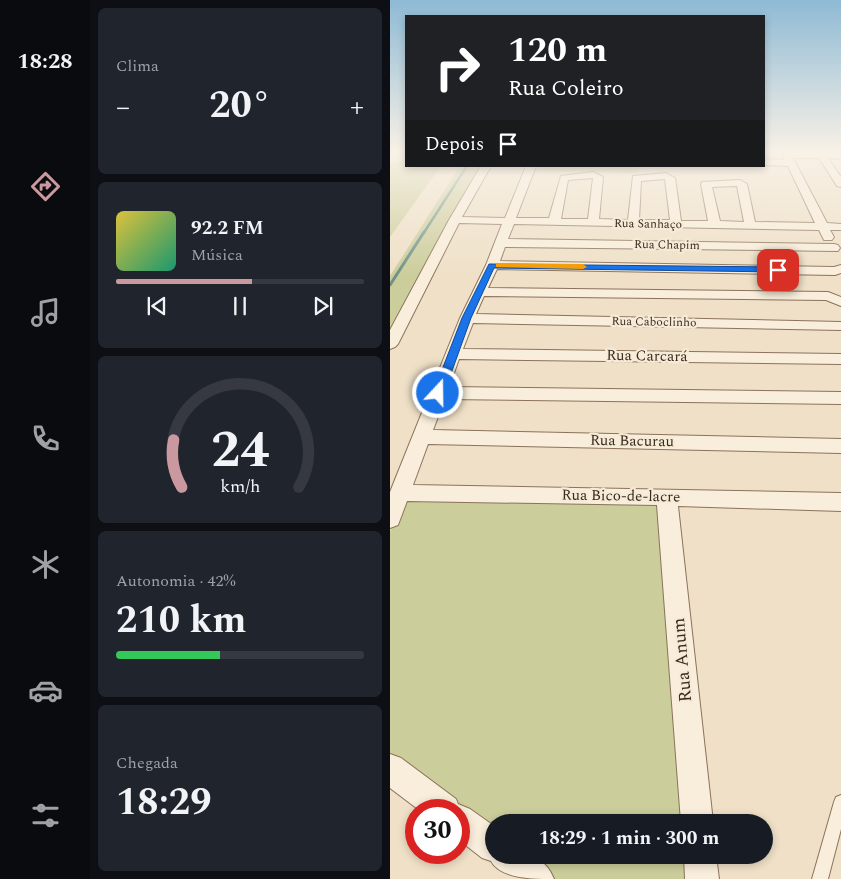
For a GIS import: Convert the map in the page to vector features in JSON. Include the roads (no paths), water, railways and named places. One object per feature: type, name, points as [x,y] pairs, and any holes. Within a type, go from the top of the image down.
[{"type":"street","points":[[390,344],[470,194]]},
{"type":"street","points":[[390,519],[467,318],[492,266],[519,194]]},
{"type":"street","points":[[554,223],[560,194]]},
{"type":"street","points":[[593,223],[596,194]]},
{"type":"street","points":[[633,223],[635,194]]},
{"type":"street","points":[[672,194],[676,224]]},
{"type":"street","points":[[708,194],[715,224]]},
{"type":"street","points":[[744,194],[750,225]]},
{"type":"street","points":[[807,194],[841,261]]},
{"type":"street","name":"Rua Sanhaço","points":[[455,220],[841,227]]},
{"type":"street","name":"Rua Chapim","points":[[501,243],[834,248]]},
{"type":"street","points":[[492,266],[835,271],[841,269]]},
{"type":"street","points":[[480,292],[828,296],[841,302]]},
{"type":"street","name":"Rua Caboclinho","points":[[467,318],[841,326]]},
{"type":"street","name":"Rua Carcará","points":[[453,354],[840,361]]},
{"type":"street","points":[[438,393],[841,398]]},
{"type":"street","name":"Rua Bacurau","points":[[422,436],[841,446]]},
{"type":"street","name":"Rua Bico-de-lacre","points":[[401,493],[841,502]]},
{"type":"street","name":"Rua Anum","points":[[667,497],[696,814]]},
{"type":"street","points":[[390,769],[430,799]]},
{"type":"street","points":[[470,828],[485,839]]},
{"type":"street","points":[[517,864],[537,879]]},
{"type":"street","points":[[701,864],[702,879]]},
{"type":"lane","points":[[820,879],[841,802]]},
{"type":"waterway","points":[[423,234],[449,194]]},
{"type":"waterway","points":[[390,285],[424,232]]}]
